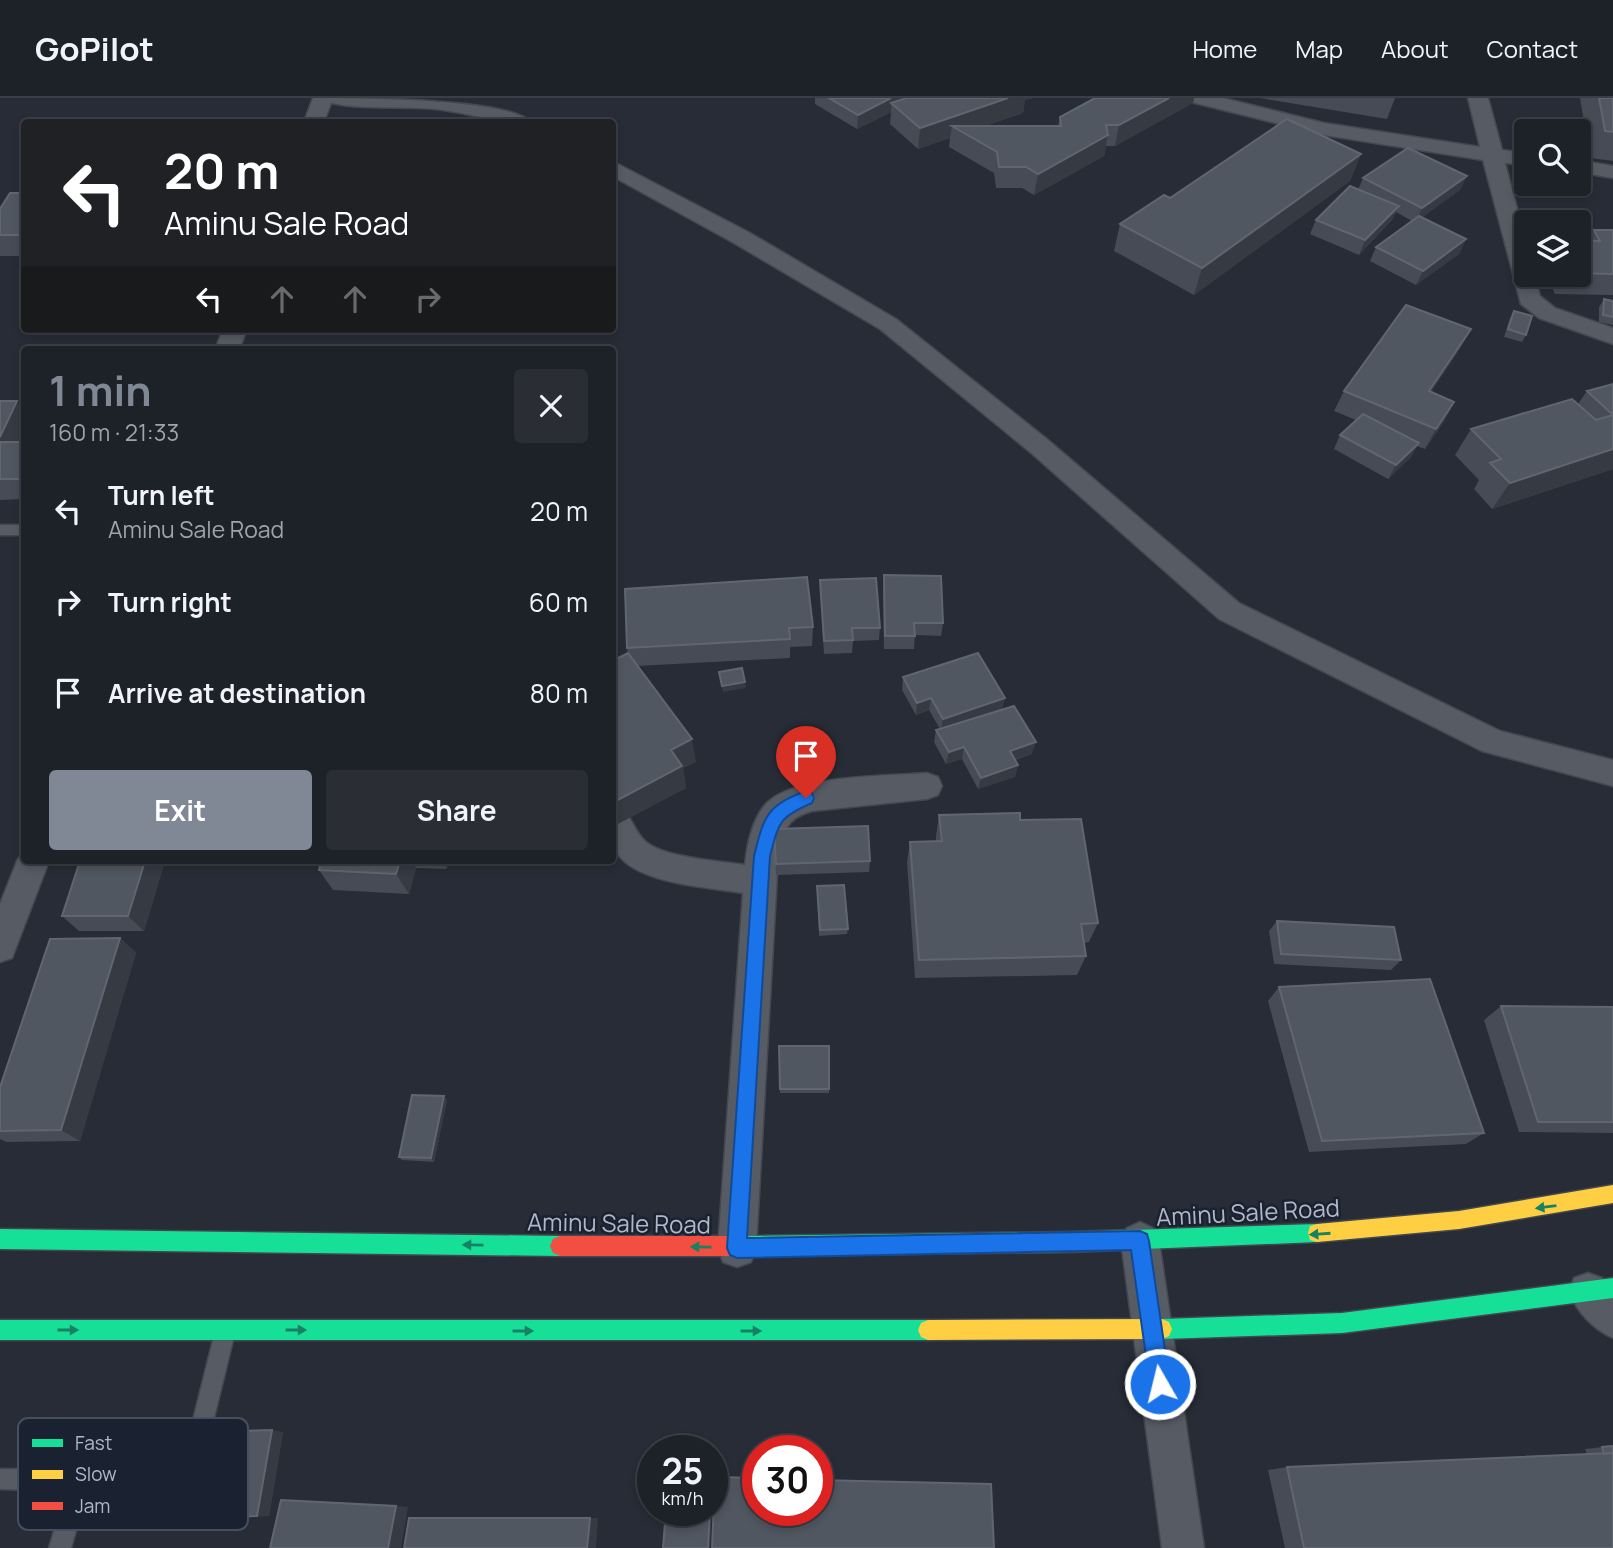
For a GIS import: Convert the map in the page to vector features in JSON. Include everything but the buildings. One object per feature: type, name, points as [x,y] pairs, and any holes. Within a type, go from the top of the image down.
[{"type":"street","points":[[315,119],[323,98]]},
{"type":"street","points":[[336,98],[463,107],[514,119]]},
{"type":"street","points":[[1198,98],[1324,129],[1408,144],[1514,157]]},
{"type":"street","points":[[1478,98],[1529,299],[1546,313],[1613,336]]},
{"type":"street","points":[[1591,168],[1613,172]]},
{"type":"street","points":[[616,169],[742,238],[888,324],[1039,446],[1229,611],[1493,742],[1613,773]]},
{"type":"street","points":[[737,1248],[762,856],[769,826],[782,808],[806,798],[927,786]]},
{"type":"street","points":[[616,823],[633,851],[656,864],[761,882]]},
{"type":"street","points":[[0,947],[32,864]]},
{"type":"street","name":"Aminu Sale Road","points":[[0,1240],[737,1248],[1140,1241],[1322,1234],[1556,1206],[1613,1194]]},
{"type":"street","points":[[1140,1241],[1183,1548]]},
{"type":"street","points":[[0,1330],[1152,1329],[1342,1323],[1605,1299]]},
{"type":"lane","points":[[0,530],[21,530]]},
{"type":"lane","points":[[204,1418],[225,1330]]},
{"type":"lane","points":[[0,1479],[18,1479]]},
{"type":"lane","points":[[60,1548],[65,1530]]},
{"type":"traffic: fast","points":[[741,1246],[1069,1242],[1317,1233]]},
{"type":"traffic: fast","points":[[0,1239],[560,1246]]},
{"type":"traffic: fast","points":[[1162,1329],[1342,1323],[1613,1288]]},
{"type":"traffic: fast","points":[[0,1330],[928,1330]]},
{"type":"traffic: slow","points":[[1317,1233],[1459,1220],[1613,1194]]},
{"type":"traffic: slow","points":[[928,1330],[1162,1329]]},
{"type":"traffic: jam","points":[[560,1246],[741,1246]]},
{"type":"route","points":[[806,798],[782,808],[769,826],[762,856],[737,1248],[1140,1241],[1160,1384]]}]
